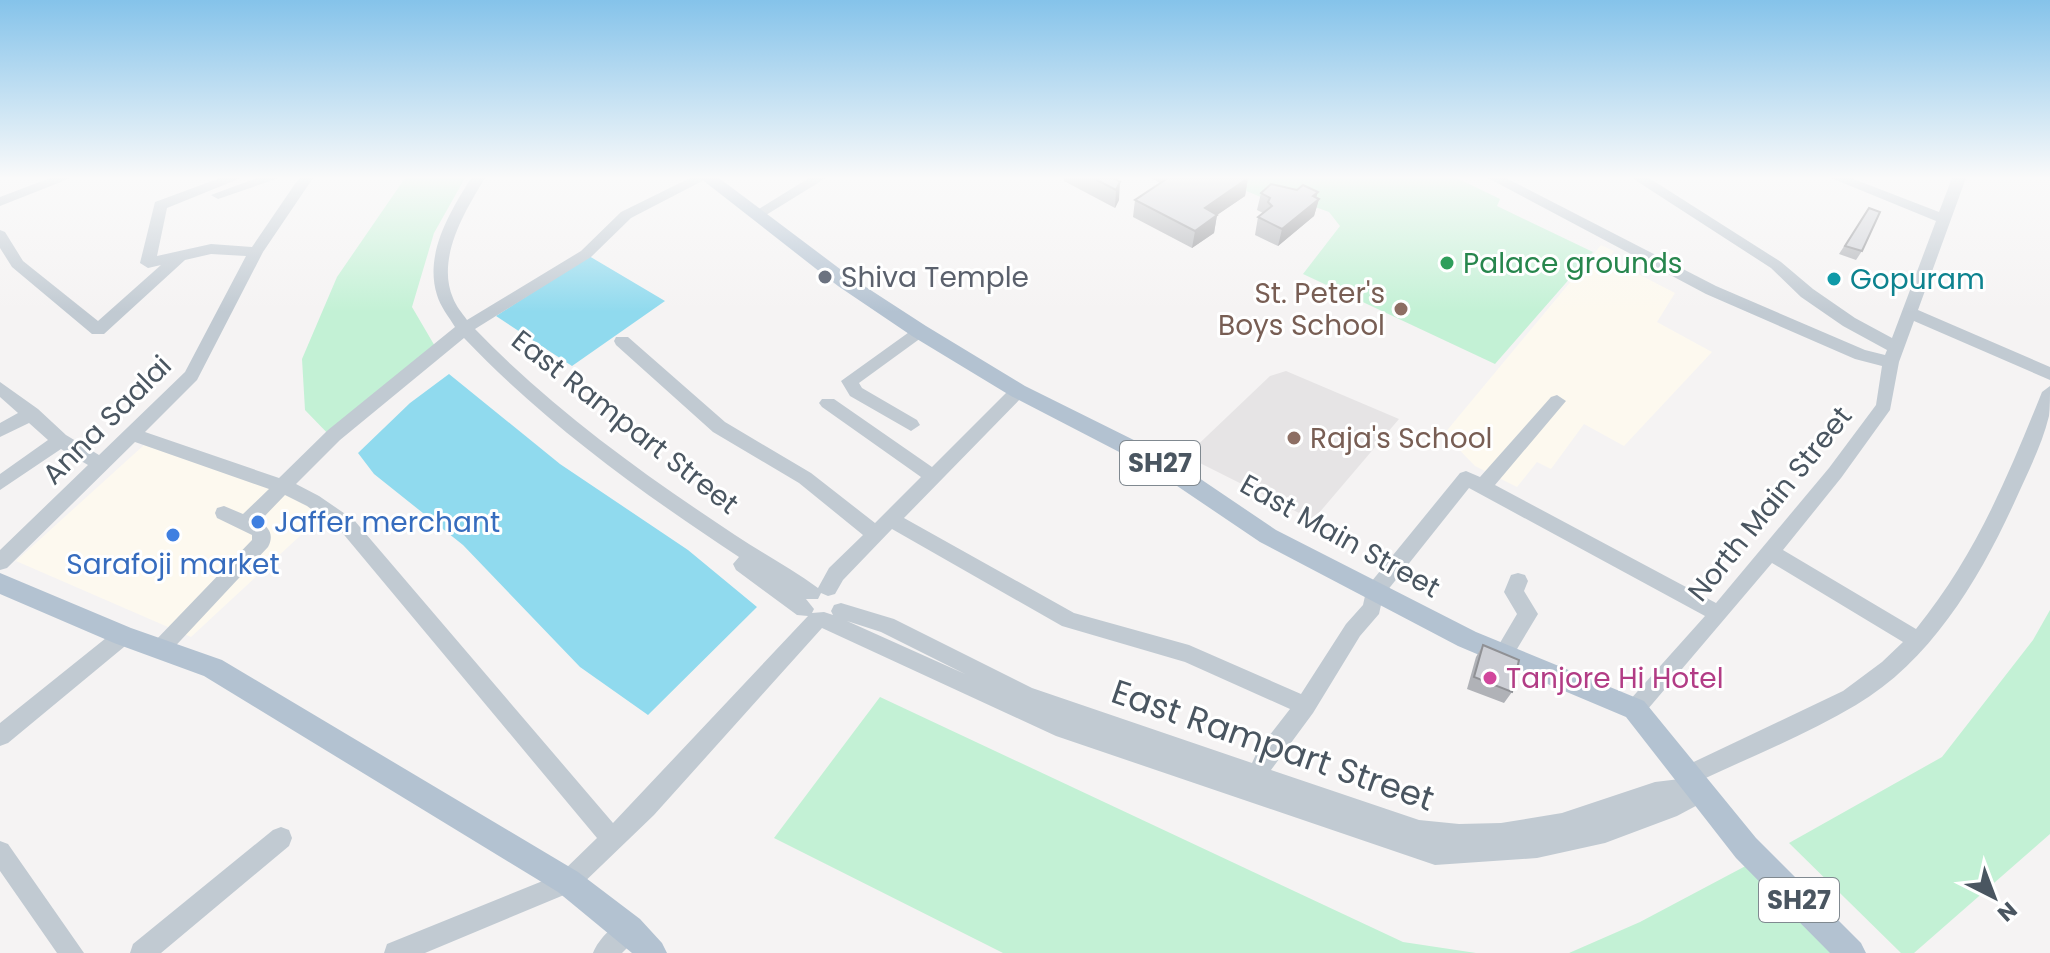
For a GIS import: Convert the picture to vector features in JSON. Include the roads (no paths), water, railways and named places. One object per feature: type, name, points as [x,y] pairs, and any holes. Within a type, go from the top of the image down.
[{"type":"main road","name":"East Main Street","points":[[766,222],[845,282],[919,331],[1018,391],[1160,463],[1268,536],[1467,639],[1635,709]]},
{"type":"main road","points":[[0,583],[123,636],[213,668],[568,882],[630,929],[652,953]]},
{"type":"main road","name":"SH27","points":[[1635,709],[1746,848],[1851,953]]},
{"type":"street","points":[[156,222],[148,263],[211,249],[256,252]]},
{"type":"street","name":"Anna Saalai","points":[[0,562],[191,376],[273,222]]},
{"type":"street","name":"East Rampart Street","points":[[454,222],[443,259],[445,299],[465,328],[520,393],[554,422],[821,607],[887,625],[1026,695],[1419,831],[1442,836],[1473,836],[1578,820],[1668,788],[1694,784]]},
{"type":"street","points":[[245,524],[280,485],[334,435],[465,328],[586,254],[618,222]]},
{"type":"street","points":[[1581,222],[1711,290],[1861,355],[1894,355]]},
{"type":"street","points":[[1709,222],[1776,265],[1807,293],[1894,355]]},
{"type":"street","name":"North Main Street","points":[[1635,709],[1770,552],[1884,406],[1894,355],[1944,222]]},
{"type":"street","points":[[0,235],[17,264],[98,330],[180,256]]},
{"type":"street","points":[[1910,313],[2050,374]]},
{"type":"street","points":[[911,425],[856,392],[849,381],[919,331]]},
{"type":"street","points":[[622,341],[719,427],[805,478],[875,534]]},
{"type":"street","points":[[0,388],[60,440],[100,464]]},
{"type":"street","points":[[396,953],[568,882],[613,840],[821,607],[836,574],[1018,391]]},
{"type":"street","points":[[821,607],[1064,729],[1435,854],[1471,855],[1549,846],[1673,807],[1694,784],[1873,683],[1956,597],[1992,532],[2050,392]]},
{"type":"street","points":[[1483,486],[1557,401]]},
{"type":"street","points":[[828,403],[932,476]]},
{"type":"street","points":[[0,431],[32,413]]},
{"type":"street","points":[[132,434],[280,485],[313,501],[347,525],[613,840]]},
{"type":"street","points":[[0,483],[60,440]]},
{"type":"street","points":[[1258,774],[1266,757],[1306,706],[1353,630],[1372,608],[1374,593],[1466,478],[1719,614]]},
{"type":"street","points":[[160,649],[261,542],[261,531],[224,513]]},
{"type":"street","points":[[890,519],[1069,620],[1189,654],[1306,706]]},
{"type":"street","points":[[1770,552],[1917,640]]},
{"type":"street","points":[[1504,653],[1528,614],[1514,592],[1518,581]]},
{"type":"street","points":[[1,731],[123,636]]},
{"type":"street","points":[[142,953],[281,838]]},
{"type":"street","points":[[1,854],[72,953]]},
{"type":"street","points":[[605,953],[630,929]]},
{"type":"water","points":[[589,256],[665,301],[572,366],[496,316]]},
{"type":"water","points":[[449,374],[560,464],[688,550],[757,607],[648,715],[580,667],[463,545],[374,474],[358,453],[410,403]]},
{"type":"place","name":"Palace grounds","points":[[1447,263]]},
{"type":"place","name":"Shiva Temple","points":[[825,277]]},
{"type":"place","name":"Gopuram","points":[[1834,279]]},
{"type":"place","name":"St. Peter's Boys School","points":[[1401,309]]},
{"type":"place","name":"Raja's School","points":[[1294,438]]},
{"type":"place","name":"Jaffer merchant","points":[[258,522]]},
{"type":"place","name":"Sarafoji market","points":[[173,535]]},
{"type":"place","name":"Tanjore Hi Hotel","points":[[1490,678]]}]
